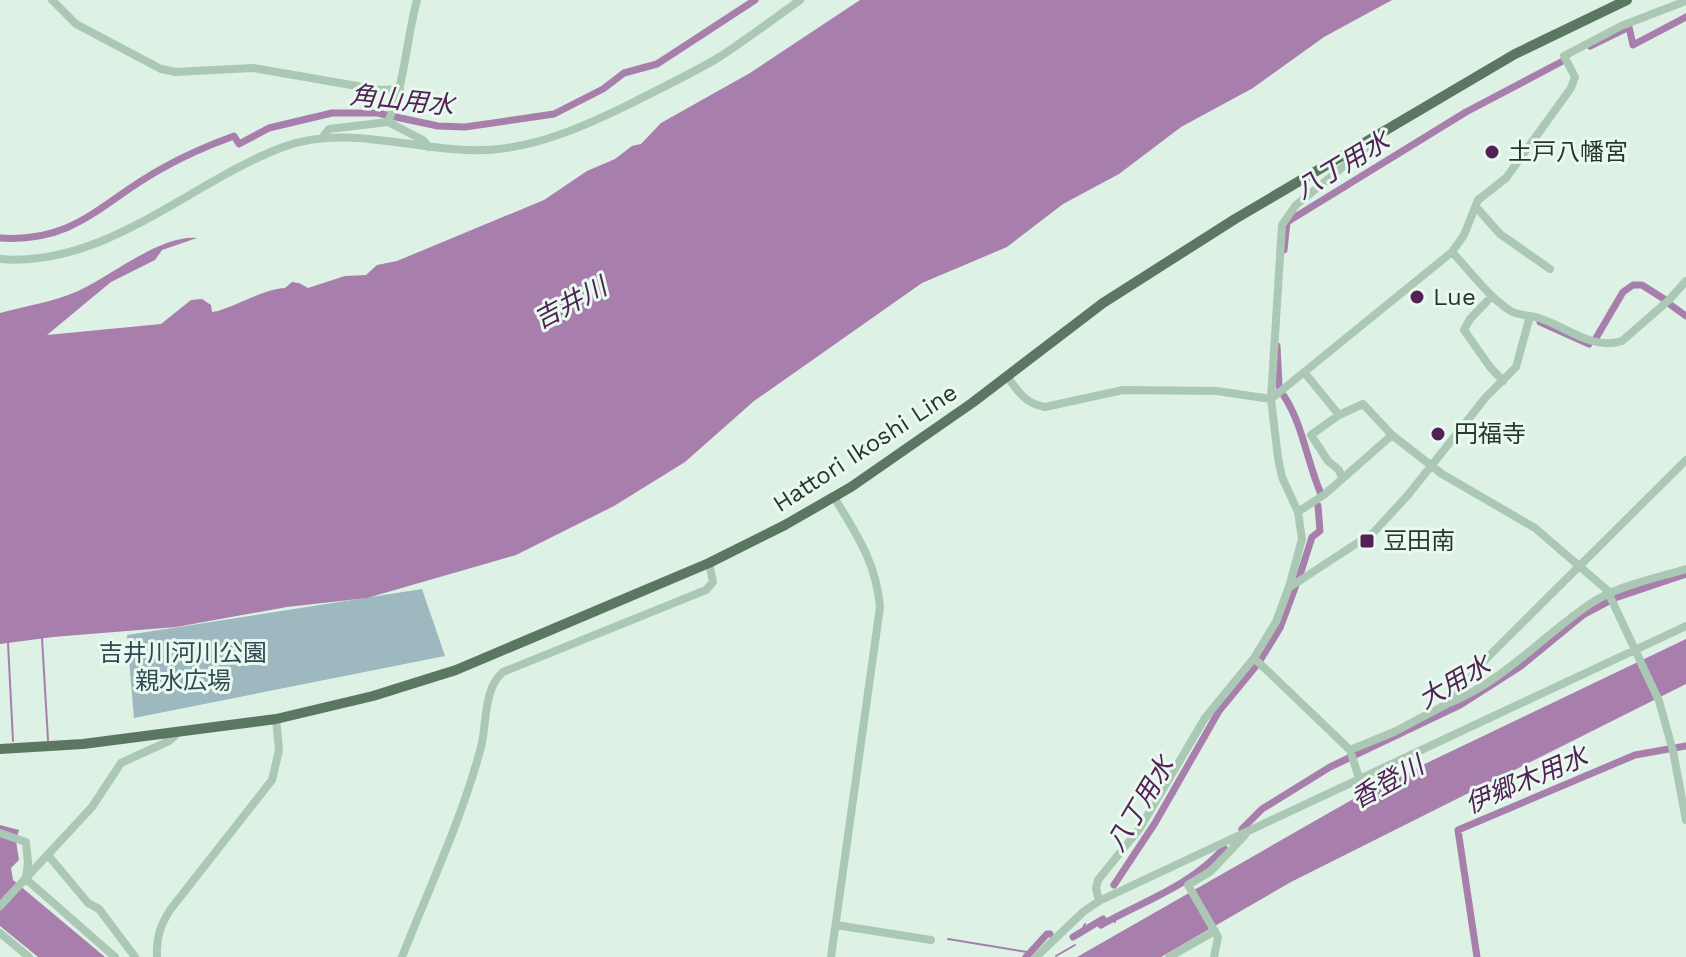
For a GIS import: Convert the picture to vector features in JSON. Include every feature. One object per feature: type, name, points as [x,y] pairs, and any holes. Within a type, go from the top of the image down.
[{"type":"main road","name":"Hattori Ikoshi Line","points":[[0,749],[83,744],[276,719],[373,696],[456,670],[709,563],[834,497],[926,437],[1103,303],[1235,219],[1515,54],[1627,0]]},
{"type":"street","points":[[52,0],[76,24],[161,69],[176,72],[253,68],[380,90],[400,89]]},
{"type":"street","points":[[388,122],[400,89],[417,0]]},
{"type":"street","points":[[0,259],[38,259],[95,244],[241,166],[284,147],[322,138],[349,138],[430,148],[499,150],[537,142],[595,121],[693,72],[800,0]]},
{"type":"street","points":[[1007,376],[1024,398],[1034,405],[1045,407],[1123,390],[1217,391],[1271,399],[1452,252],[1464,235],[1478,200],[1506,178],[1571,88],[1575,77],[1564,56],[1621,26],[1686,1]]},
{"type":"street","points":[[322,138],[329,129],[388,122],[423,140],[430,148]]},
{"type":"street","points":[[1099,901],[1098,880],[1140,828],[1205,718],[1254,658],[1276,622],[1302,539],[1298,512],[1280,468],[1271,399],[1282,225],[1296,205],[1386,130]]},
{"type":"street","points":[[1476,207],[1500,234],[1550,269]]},
{"type":"street","points":[[1452,252],[1511,312],[1543,319],[1577,336],[1614,344],[1622,341],[1669,300],[1686,281]]},
{"type":"street","points":[[1492,296],[1464,330],[1503,381]]},
{"type":"street","points":[[1289,587],[1374,532],[1432,467],[1486,397],[1516,367],[1530,316]]},
{"type":"street","points":[[1304,372],[1339,415]]},
{"type":"street","points":[[1342,478],[1311,435],[1339,415],[1363,404],[1392,435],[1432,467],[1527,523],[1611,597],[1659,701],[1673,751],[1686,820]]},
{"type":"street","points":[[1298,512],[1313,504],[1392,435]]},
{"type":"street","points":[[1449,703],[1486,659],[1686,460]]},
{"type":"street","points":[[831,957],[880,607],[874,570],[866,549],[834,497]]},
{"type":"street","points":[[402,957],[466,794],[481,747],[491,689],[497,678],[503,672],[706,590],[713,582],[709,563]]},
{"type":"street","points":[[1351,755],[1489,680],[1589,604],[1686,569]]},
{"type":"street","points":[[1036,957],[1083,912],[1099,901],[1686,626]]},
{"type":"street","points":[[1254,658],[1351,755],[1359,778]]},
{"type":"street","points":[[157,957],[160,925],[272,780],[279,750],[276,719]]},
{"type":"street","points":[[0,906],[92,807],[121,763],[169,741],[179,732]]},
{"type":"street","points":[[1214,957],[1218,945],[1215,930],[1188,885],[1211,871],[1248,832]]},
{"type":"street","points":[[0,833],[26,842],[26,879]]},
{"type":"street","points":[[48,855],[88,903],[99,909],[134,957]]},
{"type":"street","points":[[26,879],[115,957]]},
{"type":"street","points":[[836,925],[931,940]]},
{"type":"street","points":[[1169,957],[1215,930]]},
{"type":"street","points":[[0,933],[29,957]]},
{"type":"green space","name":"吉井川河川公園 親水広場","points":[[422,589],[445,656],[134,718],[127,635]]},
{"type":"water","name":"吉井川","points":[[860,0],[1392,0],[1324,37],[1253,88],[1181,127],[1119,174],[1063,204],[1007,247],[922,283],[754,401],[685,462],[614,506],[516,555],[367,598],[287,607],[176,627],[0,644],[0,313],[69,295],[152,249],[183,239],[197,238],[162,250],[155,260],[111,282],[47,335],[161,324],[191,300],[202,299],[211,305],[212,312],[285,288],[292,282],[308,288],[345,276],[366,275],[377,265],[397,261],[544,200],[587,171],[641,144],[661,123],[750,73]]},
{"type":"water","points":[[1686,639],[1686,684],[1291,882],[1161,957],[1077,957],[1362,794]]},
{"type":"water","points":[[0,825],[19,830],[16,841],[19,860],[11,868],[13,880],[105,957],[38,957],[0,926]]},
{"type":"waterway","name":"角山用水","points":[[0,238],[26,238],[68,227],[161,169],[206,147],[234,136],[239,144],[269,128],[332,113],[377,113],[438,126],[465,127],[554,114],[603,89],[624,73],[657,64],[755,0]]},
{"type":"waterway","name":"八丁用水","points":[[1590,46],[1629,27],[1633,45],[1686,17]]},
{"type":"waterway","name":"八丁用水","points":[[1284,250],[1287,222],[1466,112],[1561,62]]},
{"type":"waterway","points":[[1596,338],[1623,292],[1633,285],[1642,285],[1664,299]]},
{"type":"waterway","points":[[1668,303],[1686,316]]},
{"type":"waterway","points":[[1540,322],[1589,344]]},
{"type":"waterway","name":"八丁用水","points":[[1277,346],[1279,386]]},
{"type":"waterway","name":"八丁用水","points":[[1284,396],[1296,419],[1321,494]]},
{"type":"waterway","name":"八丁用水","points":[[1299,578],[1312,537],[1320,531],[1318,506]]},
{"type":"waterway","name":"大用水","points":[[1242,829],[1262,809],[1330,767],[1460,705],[1521,666],[1583,615],[1615,598],[1686,574]]},
{"type":"waterway","name":"八丁用水","points":[[1261,659],[1280,628],[1296,585]]},
{"type":"waterway","points":[[42,638],[48,740]]},
{"type":"waterway","points":[[8,643],[13,741]]},
{"type":"waterway","name":"八丁用水","points":[[1114,885],[1155,823],[1219,711],[1256,666]]},
{"type":"waterway","name":"伊郷木用水","points":[[1477,957],[1458,830],[1635,755],[1686,746]]},
{"type":"waterway","name":"大用水","points":[[1101,925],[1181,883],[1224,848]]},
{"type":"waterway","name":"大用水","points":[[1113,918],[1115,922]]},
{"type":"waterway","points":[[1073,937],[1103,919]]},
{"type":"waterway","points":[[1082,930],[1085,924]]},
{"type":"waterway","points":[[1026,957],[1050,934]]},
{"type":"waterway","points":[[948,939],[1033,953]]},
{"type":"waterway","points":[[1056,956],[1075,945]]},
{"type":"place","name":"土戸八幡宮","points":[[1492,152]]},
{"type":"place","name":"Lue","points":[[1417,297]]},
{"type":"place","name":"円福寺","points":[[1438,434]]},
{"type":"place","name":"豆田南","points":[[1367,541]]},
{"type":"water label","name":"香登川","points":[[1387,782]]}]
